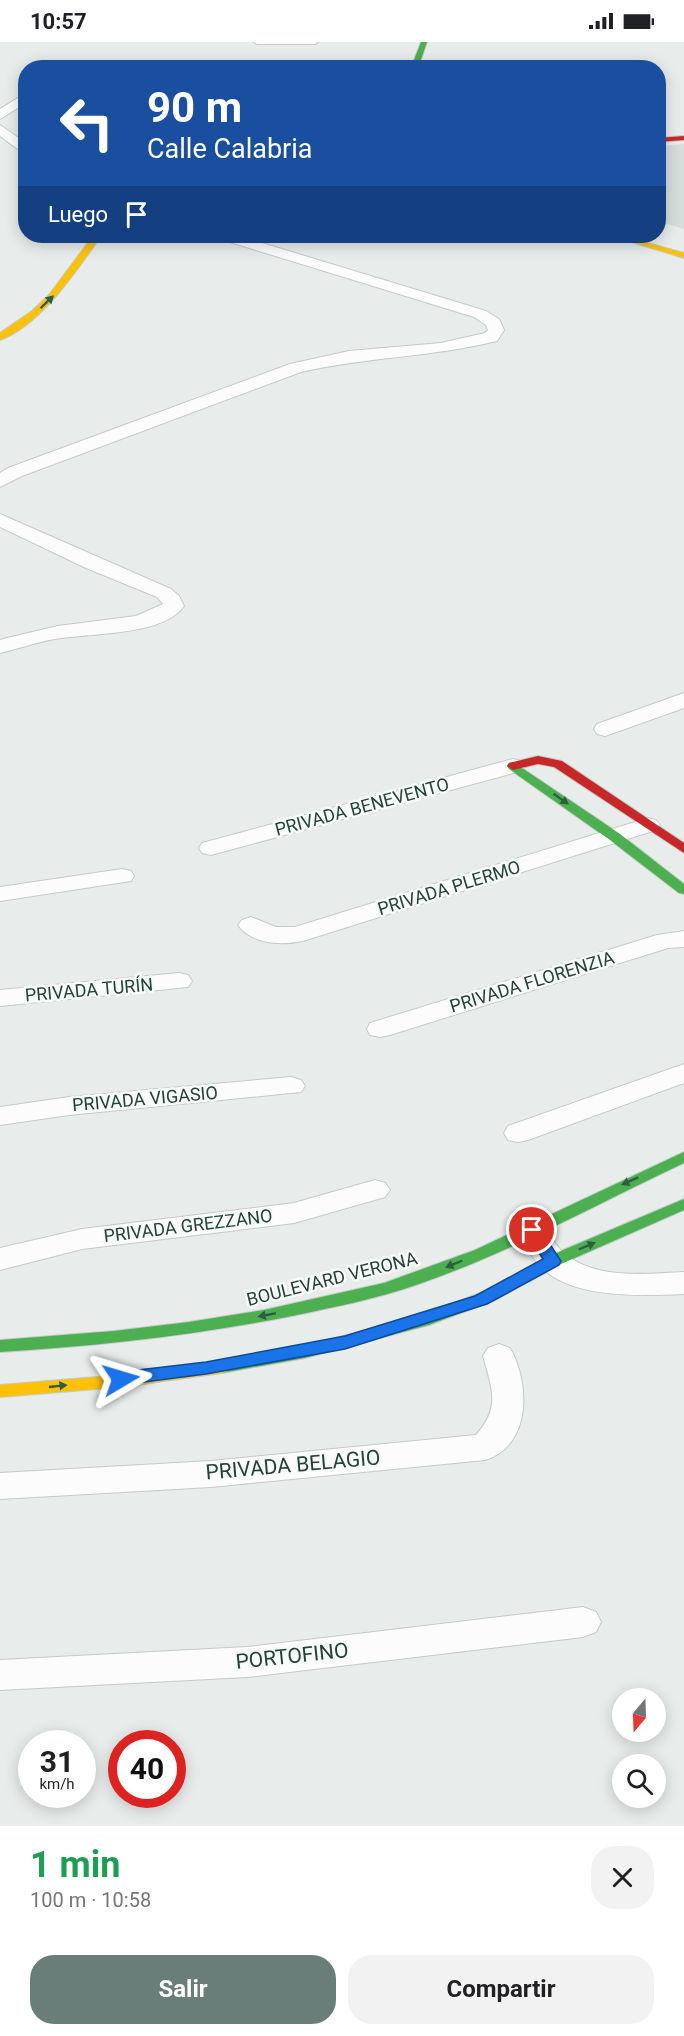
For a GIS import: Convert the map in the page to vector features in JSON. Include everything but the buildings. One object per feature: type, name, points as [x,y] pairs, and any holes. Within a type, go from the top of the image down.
[{"type":"street","points":[[417,60],[424,42]]},
{"type":"street","points":[[0,115],[18,103]]},
{"type":"street","points":[[0,128],[18,129]]},
{"type":"street","points":[[0,128],[18,144]]},
{"type":"street","points":[[666,139],[684,138]]},
{"type":"street","points":[[0,337],[52,297],[92,243]]},
{"type":"street","points":[[0,482],[15,472],[296,368],[349,356],[464,345],[491,338],[496,330],[494,322],[480,314],[248,243]]},
{"type":"street","points":[[640,243],[684,256]]},
{"type":"street","points":[[0,520],[93,564],[164,593],[172,600],[174,606],[169,612],[147,620],[57,632],[0,647]]},
{"type":"street","points":[[605,729],[684,700]]},
{"type":"street","points":[[513,766],[538,760],[558,764],[684,849]]},
{"type":"street","points":[[513,766],[615,837],[684,890]]},
{"type":"street","name":"PRIVADA BENEVENTO","points":[[211,848],[513,766]]},
{"type":"street","name":"PRIVADA PLERMO","points":[[251,925],[271,935],[297,935],[648,825]]},
{"type":"street","points":[[0,894],[122,876]]},
{"type":"street","name":"PRIVADA FLORENZIA","points":[[380,1029],[666,940],[684,939]]},
{"type":"street","name":"PRIVADA TURÍN","points":[[0,998],[178,981]]},
{"type":"street","points":[[518,1133],[684,1073]]},
{"type":"street","name":"PRIVADA VIGASIO","points":[[0,1116],[69,1106],[291,1086]]},
{"type":"street","name":"BOULEVARD VERONA","points":[[0,1346],[60,1344],[264,1316],[419,1278],[532,1230],[620,1185],[684,1157]]},
{"type":"street","name":"PRIVADA GREZZANO","points":[[0,1259],[82,1239],[294,1213],[375,1190]]},
{"type":"street","points":[[0,1391],[57,1387],[206,1368],[345,1342],[481,1300],[553,1261],[684,1204]]},
{"type":"street","points":[[532,1230],[553,1261],[592,1280],[620,1284],[684,1282]]},
{"type":"street","name":"PRIVADA BELAGIO","points":[[0,1486],[211,1474],[484,1447],[504,1427],[510,1399],[499,1356]]},
{"type":"street","name":"PORTOFINO","points":[[0,1675],[247,1662],[582,1622]]},
{"type":"lane","points":[[257,42],[315,42]]},
{"type":"shaded area","points":[[684,144],[684,229],[666,223],[666,145]]},
{"type":"traffic: fast","points":[[417,60],[424,42]]},
{"type":"traffic: fast","points":[[513,766],[615,837],[684,890]]},
{"type":"traffic: fast","points":[[0,1346],[76,1341],[189,1328],[264,1315],[384,1289],[411,1281],[481,1253],[684,1157]]},
{"type":"traffic: fast","points":[[222,1367],[305,1352],[423,1321],[489,1296],[555,1260],[684,1204]]},
{"type":"traffic: slow","points":[[0,337],[35,313],[52,297],[92,243]]},
{"type":"traffic: slow","points":[[640,243],[684,256]]},
{"type":"traffic: slow","points":[[0,1391],[121,1381],[222,1367]]},
{"type":"traffic: jam","points":[[666,139],[684,138]]},
{"type":"traffic: jam","points":[[513,766],[538,760],[558,764],[684,849]]},
{"type":"route","points":[[121,1379],[206,1368],[345,1342],[481,1300],[553,1261],[532,1230]]}]
